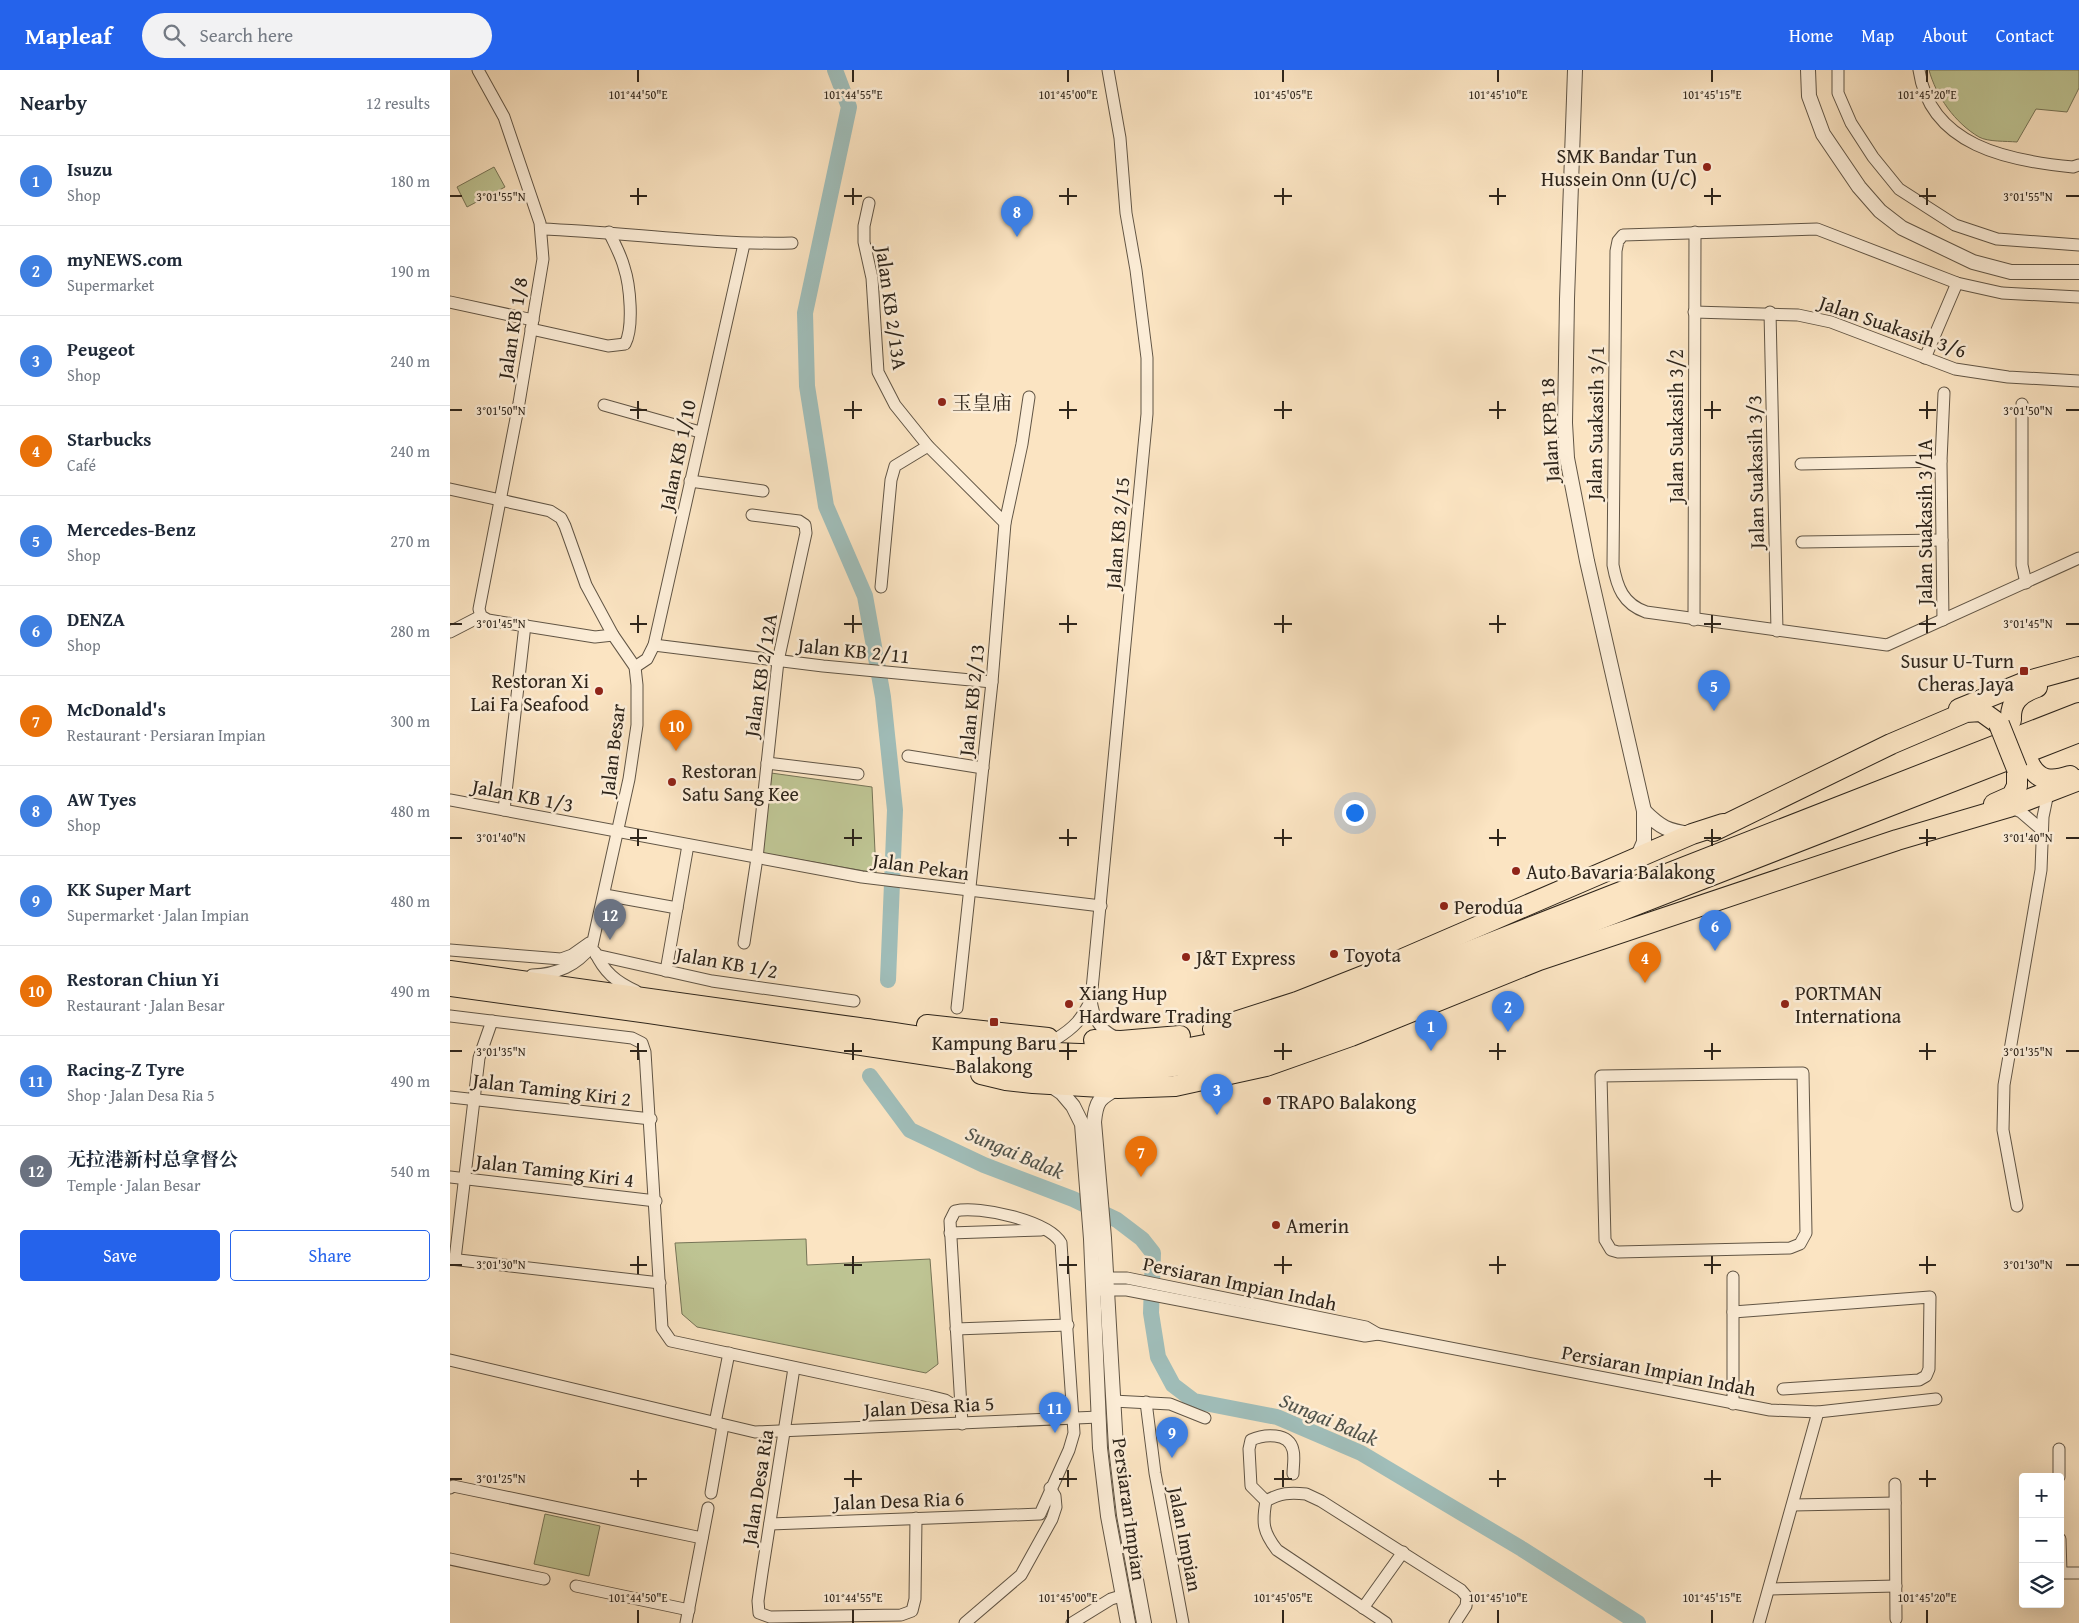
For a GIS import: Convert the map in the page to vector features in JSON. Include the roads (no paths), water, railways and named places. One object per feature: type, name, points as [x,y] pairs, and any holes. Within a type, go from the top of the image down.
[{"type":"highway","points":[[2005,722],[2014,701],[2024,692],[2079,669]]},
{"type":"highway","points":[[1891,744],[1933,721],[1993,693],[2028,681],[2079,669]]},
{"type":"highway","points":[[1518,932],[1527,921],[1538,914],[1697,841],[1724,824],[1891,744],[1966,712],[1980,711],[2005,722],[2023,766],[2012,796],[1941,828]]},
{"type":"highway","points":[[450,970],[1002,1049],[1128,1055],[1171,1051],[1211,1044],[1253,1033],[1518,932],[2079,713]]},
{"type":"highway","points":[[450,986],[649,1013],[1001,1066],[1128,1072],[1214,1061],[1259,1049],[1462,973],[2079,732]]},
{"type":"highway","points":[[2023,766],[2043,779],[2058,780],[2079,772]]},
{"type":"highway","points":[[952,1060],[978,1073],[1006,1080],[1118,1088],[1175,1086],[1266,1066],[1351,1036],[1539,960],[1898,840],[2009,807],[2079,780]]},
{"type":"highway","points":[[822,1024],[876,1020],[1056,1039],[1120,1041],[1168,1038],[1206,1031],[1297,1002],[1435,946],[1692,834],[1724,824]]},
{"type":"street","name":"Jalan KB 1/8","points":[[478,70],[504,117],[541,229],[543,259],[480,613]]},
{"type":"street","name":"Jalan KB 2/15","points":[[1056,1039],[1072,1029],[1082,1019],[1090,1000],[1101,906],[1147,414],[1147,358],[1136,270],[1126,214],[1120,138],[1108,70]]},
{"type":"street","name":"Jalan KPB 18","points":[[1575,70],[1567,299],[1565,423],[1567,458],[1587,561],[1644,811],[1644,842],[1637,858]]},
{"type":"street","points":[[1808,70],[1809,96],[1823,134],[1859,187],[1880,212],[1902,228],[1973,262],[2011,272],[2079,272]]},
{"type":"street","points":[[1838,70],[1838,94],[1851,123],[1873,158],[1902,191],[1955,225],[1997,239],[2079,245]]},
{"type":"street","points":[[1919,70],[1921,86],[1933,111],[1958,134],[1991,153],[2022,161],[2073,167],[2079,165]]},
{"type":"street","name":"Jalan KB 2/13A","points":[[870,203],[864,226],[864,242],[872,278],[878,372],[895,405],[928,446],[1005,523]]},
{"type":"street","points":[[541,229],[608,232],[744,244],[792,243]]},
{"type":"street","name":"Jalan Suakasih 3/1","points":[[2079,297],[2002,293],[1957,283],[1817,229],[1623,235],[1618,241],[1613,565],[1620,591],[1626,602],[1635,608],[1694,620],[1886,645],[2079,558]]},
{"type":"street","points":[[450,302],[608,346],[625,344],[629,328],[628,282],[624,266],[608,232]]},
{"type":"street","name":"Jalan Suakasih 3/2","points":[[1694,232],[1694,620]]},
{"type":"street","name":"Jalan KB 1/10","points":[[635,667],[647,659],[654,645],[700,432],[744,244]]},
{"type":"street","points":[[1925,358],[1957,283]]},
{"type":"street","name":"Jalan Suakasih 3/6","points":[[1694,312],[1770,312],[1798,315],[1832,322],[1964,371],[2008,378],[2079,381]]},
{"type":"street","name":"Jalan Suakasih 3/3","points":[[1770,312],[1776,631]]},
{"type":"street","name":"Jalan Suakasih 3/1A","points":[[1943,620],[1941,461],[1944,394]]},
{"type":"street","name":"Jalan KB 2/13","points":[[957,1008],[992,682],[1005,523],[1020,454],[1029,397]]},
{"type":"street","points":[[2022,404],[2022,565],[2026,583]]},
{"type":"street","points":[[604,405],[700,432]]},
{"type":"street","points":[[881,587],[891,480],[895,466],[928,446]]},
{"type":"street","points":[[1801,464],[1941,461]]},
{"type":"street","points":[[690,481],[763,491]]},
{"type":"street","name":"Jalan Besar","points":[[450,489],[550,511],[561,518],[586,585],[613,635],[635,667],[637,685],[637,725],[619,832],[593,947],[581,960],[567,968],[539,975],[495,976]]},
{"type":"street","name":"Jalan KB 2/12A","points":[[744,943],[756,858],[778,661],[806,533],[805,525],[799,521],[752,515]]},
{"type":"street","points":[[1802,542],[1942,540]]},
{"type":"street","points":[[450,632],[480,613],[488,620],[595,637],[613,635]]},
{"type":"street","points":[[504,810],[525,625]]},
{"type":"street","name":"Jalan KB 2/11","points":[[654,645],[778,661],[992,682]]},
{"type":"street","points":[[908,756],[983,768]]},
{"type":"street","points":[[767,763],[858,774]]},
{"type":"street","points":[[2017,1206],[2003,1130],[2004,1092],[2041,870],[2042,830],[2048,793]]},
{"type":"street","name":"Jalan KB 1/3","points":[[450,800],[619,832]]},
{"type":"street","points":[[2009,807],[2027,816],[2042,830]]},
{"type":"street","points":[[1644,811],[1655,823],[1668,831],[1692,834]]},
{"type":"street","name":"Jalan Pekan","points":[[619,832],[862,877],[970,892],[1101,906]]},
{"type":"street","points":[[666,971],[688,845]]},
{"type":"street","points":[[605,895],[677,908]]},
{"type":"street","points":[[450,950],[561,959],[593,947],[614,980],[650,998]]},
{"type":"street","name":"Jalan KB 1/2","points":[[593,947],[666,971],[712,981],[854,1001]]},
{"type":"street","name":"Jalan KB 2/15","points":[[1090,1000],[1094,1020],[1104,1031],[1120,1041]]},
{"type":"street","points":[[450,1016],[632,1038],[642,1043],[645,1052],[651,1119],[662,1328],[671,1341],[929,1396],[945,1400],[961,1410]]},
{"type":"street","points":[[492,1021],[479,1058],[465,1178],[453,1259],[660,1283]]},
{"type":"street","points":[[1679,1074],[1680,1061]]},
{"type":"street","points":[[1712,1061],[1712,1073]]},
{"type":"street","points":[[1712,1073],[1803,1073],[1806,1232],[1800,1244],[1790,1248],[1618,1252],[1610,1250],[1605,1240],[1601,1076],[1712,1073]]},
{"type":"street","name":"Persiaran Impian","points":[[1048,1084],[1062,1093],[1073,1106],[1082,1124],[1093,1191],[1100,1284],[1100,1448],[1108,1516],[1128,1623]]},
{"type":"street","name":"Persiaran Impian","points":[[1093,1191],[1096,1106],[1102,1096],[1118,1088]]},
{"type":"street","name":"Jalan Taming Kiri 2","points":[[450,1097],[651,1119]]},
{"type":"street","name":"Jalan Taming Kiri 4","points":[[450,1177],[656,1201]]},
{"type":"street","points":[[962,1424],[950,1221],[955,1211],[968,1208],[1004,1214],[1048,1230],[1057,1235],[1061,1242],[1074,1433],[1050,1488],[1055,1502],[1052,1519],[1021,1575],[965,1623]]},
{"type":"street","points":[[950,1233],[1048,1230]]},
{"type":"street","points":[[1733,1277],[1733,1404]]},
{"type":"street","name":"Persiaran Impian","points":[[1100,1284],[1124,1515],[1144,1623]]},
{"type":"street","name":"Persiaran Impian Indah","points":[[1100,1284],[1127,1284],[1179,1295],[1366,1327],[1378,1334],[1770,1410],[1818,1412],[1936,1399]]},
{"type":"street","points":[[1733,1312],[1930,1297],[1929,1370],[1926,1376],[1919,1380],[1784,1389]]},
{"type":"street","points":[[956,1329],[1068,1325]]},
{"type":"street","points":[[711,1493],[728,1354]]},
{"type":"street","name":"Jalan Desa Ria 5","points":[[450,1360],[754,1432],[1099,1417]]},
{"type":"street","name":"Jalan Desa Ria","points":[[794,1368],[758,1601],[759,1613],[770,1617],[901,1615],[912,1611],[915,1599],[916,1518]]},
{"type":"street","points":[[929,1396],[944,1394],[959,1384]]},
{"type":"street","points":[[1112,1386],[1110,1399],[1099,1417],[1112,1434],[1116,1448]]},
{"type":"street","points":[[1113,1401],[1170,1404],[1205,1418]]},
{"type":"street","name":"Jalan Impian","points":[[1146,1402],[1155,1472],[1183,1623]]},
{"type":"street","points":[[1759,1623],[1818,1412]]},
{"type":"street","points":[[1266,1501],[1251,1486],[1249,1448],[1251,1440],[1270,1436],[1283,1438],[1290,1442],[1293,1450],[1293,1474]]},
{"type":"street","points":[[2059,1449],[2059,1473]]},
{"type":"street","points":[[1895,1484],[1896,1620]]},
{"type":"street","points":[[450,1488],[453,1486],[702,1538]]},
{"type":"street","name":"Jalan Desa Ria 6","points":[[770,1524],[1040,1514],[1050,1488]]},
{"type":"street","points":[[1386,1623],[1277,1550],[1266,1536],[1263,1516],[1266,1501],[1278,1494],[1294,1492],[1306,1494],[1403,1552],[1461,1590],[1467,1597],[1466,1606],[1455,1623]]},
{"type":"street","points":[[1793,1505],[1895,1503]]},
{"type":"street","points":[[686,1623],[708,1508]]},
{"type":"street","points":[[1363,1608],[1403,1552]]},
{"type":"street","points":[[450,1559],[544,1579]]},
{"type":"street","points":[[2064,1573],[2079,1573]]},
{"type":"street","points":[[576,1586],[689,1610]]},
{"type":"street","points":[[1770,1589],[1896,1586]]},
{"type":"street","points":[[1072,1623],[1111,1599],[1122,1596]]},
{"type":"waterway","points":[[835,70],[849,107],[805,313],[807,386],[826,506],[865,596],[883,697],[895,810],[888,980]]},
{"type":"waterway","name":"Sungai Balak","points":[[870,1076],[910,1130],[984,1165],[1073,1199],[1117,1220],[1142,1239],[1153,1253],[1151,1313],[1158,1357],[1173,1385],[1194,1401],[1277,1417],[1361,1453],[1522,1549],[1638,1623]]},
{"type":"place","name":"SMK Bandar Tun Hussein Onn (U/C)","points":[[1707,167]]},
{"type":"place","name":"AW Tyes","points":[[1017,237]]},
{"type":"place","name":"玉皇庙","points":[[942,402]]},
{"type":"place","name":"Susur U-Turn Cheras Jaya","points":[[2024,671]]},
{"type":"place","name":"Restoran Xi Lai Fa Seafood","points":[[599,691]]},
{"type":"place","name":"Mercedes-Benz","points":[[1714,711]]},
{"type":"place","name":"Restoran Chiun Yi","points":[[676,751]]},
{"type":"place","name":"Restoran Satu Sang Kee","points":[[672,782]]},
{"type":"place","name":"Auto Bavaria Balakong","points":[[1516,871]]},
{"type":"place","name":"Perodua","points":[[1444,906]]},
{"type":"place","name":"无拉港新村总拿督公","points":[[610,940]]},
{"type":"place","name":"DENZA","points":[[1715,951]]},
{"type":"place","name":"Toyota","points":[[1334,954]]},
{"type":"place","name":"J&T Express","points":[[1186,957]]},
{"type":"place","name":"Starbucks","points":[[1645,983]]},
{"type":"place","name":"Xiang Hup Hardware Trading","points":[[1069,1004]]},
{"type":"place","name":"PORTMAN Internationa","points":[[1785,1004]]},
{"type":"place","name":"Kampung Baru Balakong","points":[[994,1022]]},
{"type":"place","name":"myNEWS.com","points":[[1508,1032]]},
{"type":"place","name":"Isuzu","points":[[1431,1051]]},
{"type":"place","name":"TRAPO Balakong","points":[[1267,1101]]},
{"type":"place","name":"Peugeot","points":[[1217,1115]]},
{"type":"place","name":"McDonald's","points":[[1141,1177]]},
{"type":"place","name":"Amerin","points":[[1276,1225]]},
{"type":"place","name":"Racing-Z Tyre","points":[[1055,1433]]},
{"type":"place","name":"KK Super Mart","points":[[1172,1458]]}]
